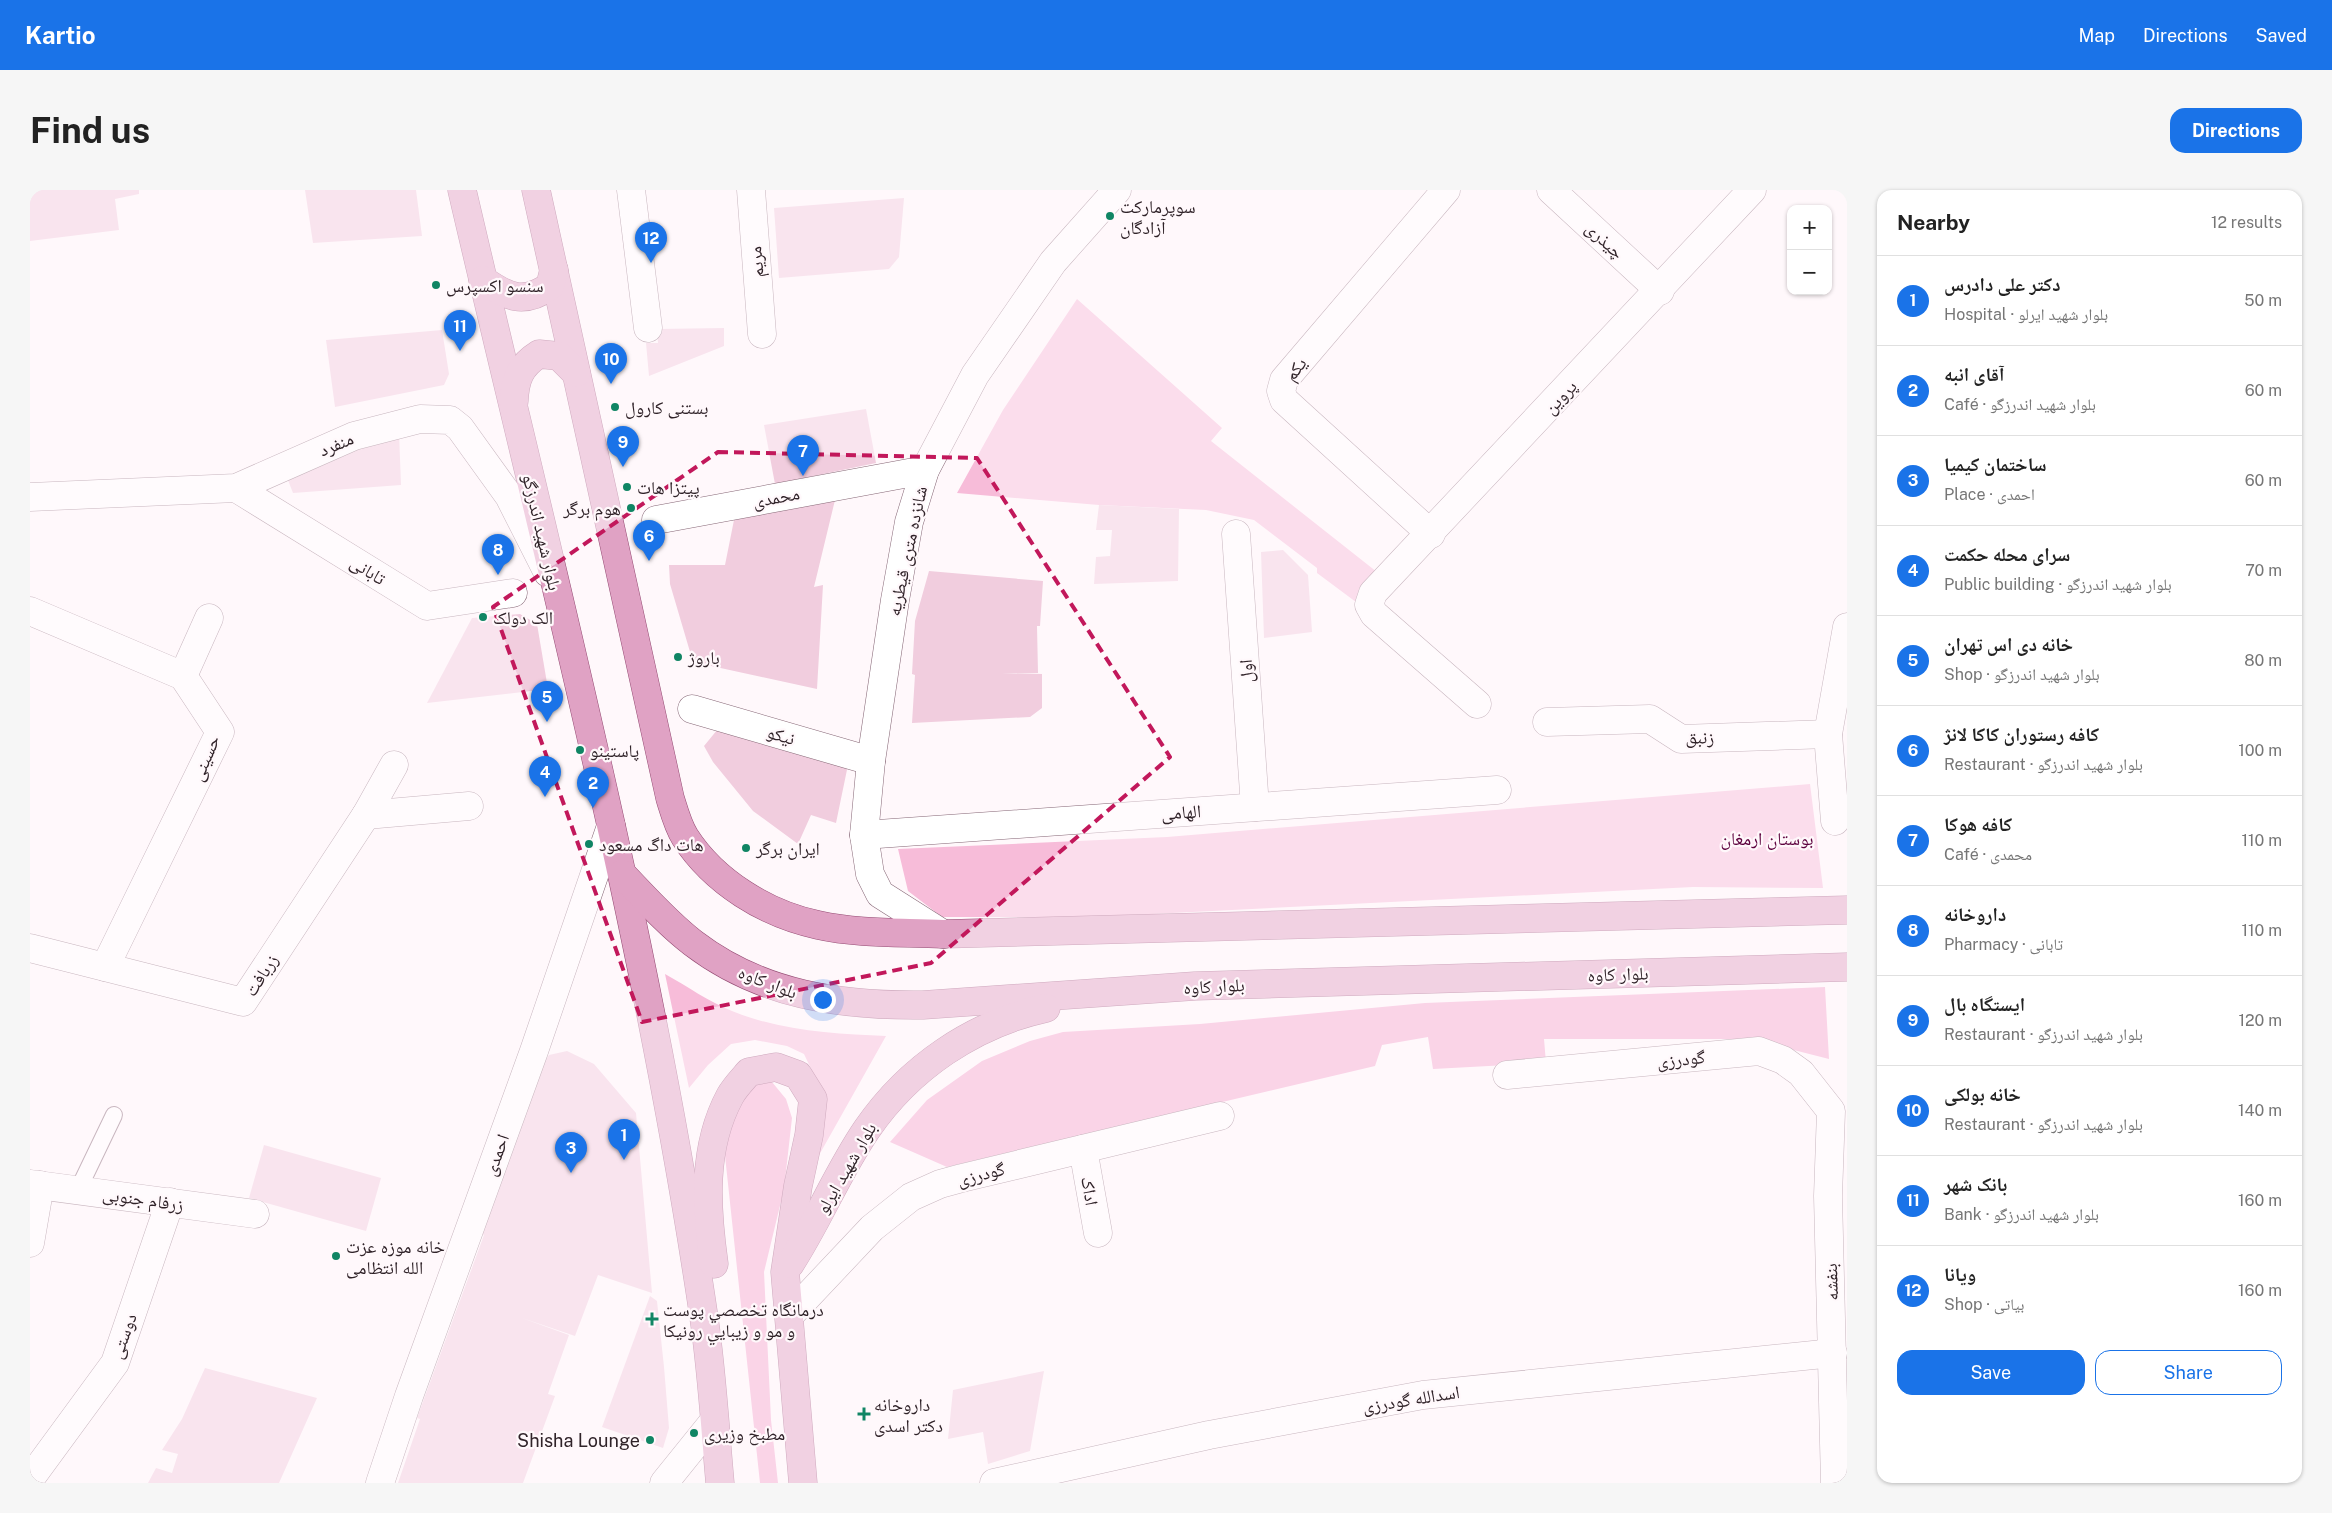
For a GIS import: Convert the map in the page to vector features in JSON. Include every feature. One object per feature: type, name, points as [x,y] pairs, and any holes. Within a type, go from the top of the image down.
[{"type":"main road","name":"بلوار شهید اندرزگو","points":[[462,190],[622,874]]},
{"type":"main road","points":[[536,190],[670,798],[684,836],[703,861],[727,883],[755,901],[785,915],[818,925],[878,932],[943,934],[1847,910]]},
{"type":"main road","points":[[483,280],[502,293],[519,297],[536,296],[550,286],[554,270]]},
{"type":"main road","points":[[513,410],[517,378],[522,367],[539,354],[559,356],[576,373]]},
{"type":"main road","points":[[622,874],[672,1118],[705,1322],[720,1483]]},
{"type":"main road","name":"بلوار کاوه","points":[[622,874],[668,922],[728,968],[765,985],[800,996],[878,1006],[923,1006],[1111,994],[1195,986],[1847,967]]},
{"type":"main road","name":"بلوار شهید ایرلو","points":[[785,1272],[810,1233],[866,1129],[896,1091],[933,1059],[989,1026],[1036,1010],[1111,994]]},
{"type":"main road","points":[[705,1322],[714,1267],[707,1210],[709,1167],[716,1128],[731,1095],[749,1072],[776,1067],[798,1075],[813,1099],[809,1135],[798,1186],[785,1272],[803,1483]]},
{"type":"street","points":[[631,190],[648,328]]},
{"type":"street","name":"مریم","points":[[751,190],[762,334]]},
{"type":"street","name":"شانزده متری قیطریه","points":[[943,934],[880,894],[870,874],[864,835],[870,761],[909,522],[925,470],[981,366],[1053,262],[1117,190]]},
{"type":"street","name":"یکم","points":[[1431,534],[1284,400],[1281,391],[1284,380],[1446,190]]},
{"type":"street","name":"چیذری","points":[[1551,190],[1660,291]]},
{"type":"street","name":"پروین","points":[[1477,704],[1374,614],[1369,605],[1374,593],[1660,291],[1752,190]]},
{"type":"street","name":"منفرد","points":[[30,496],[236,488],[354,436],[420,419],[450,420],[460,428],[509,496],[554,586]]},
{"type":"street","name":"محمدی","points":[[656,520],[925,470]]},
{"type":"street","name":"تابانی","points":[[236,488],[427,606],[513,593]]},
{"type":"street","name":"اول","points":[[1236,534],[1255,807]]},
{"type":"street","points":[[30,611],[182,676],[209,618]]},
{"type":"street","points":[[1835,821],[1828,734],[1847,627]]},
{"type":"street","name":"حسینی","points":[[105,967],[220,732],[182,676]]},
{"type":"street","name":"نیکو","points":[[692,709],[870,761]]},
{"type":"street","name":"زنبق","points":[[1547,722],[1650,719],[1681,739],[1828,734]]},
{"type":"street","name":"زربافت","points":[[30,948],[243,1002],[366,814],[394,765]]},
{"type":"street","name":"الهامی","points":[[864,835],[1497,790]]},
{"type":"street","points":[[366,814],[469,806]]},
{"type":"street","name":"احمدی","points":[[380,1483],[409,1396],[534,1051],[611,826]]},
{"type":"street","name":"گودرزی","points":[[1507,1075],[1759,1051],[1783,1060],[1801,1073],[1831,1111]]},
{"type":"street","name":"بنفشه","points":[[1831,1111],[1838,1149],[1828,1196],[1834,1353],[1835,1483]]},
{"type":"street","name":"گودرزی","points":[[789,1316],[872,1228],[911,1197],[940,1184],[962,1178],[1220,1116]]},
{"type":"street","name":"اداک","points":[[1083,1150],[1098,1233]]},
{"type":"street","points":[[30,1243],[35,1185]]},
{"type":"street","name":"زرفام جنوبی","points":[[35,1185],[255,1214]]},
{"type":"street","name":"دوستی","points":[[30,1479],[115,1363],[170,1202]]},
{"type":"street","name":"اسدالله گودرزی","points":[[994,1483],[1209,1435],[1429,1394],[1834,1353]]},
{"type":"street","points":[[664,1483],[714,1421]]},
{"type":"lane","points":[[78,1190],[114,1114]]},
{"type":"highlighted area","points":[[718,452],[977,458],[1170,757],[931,963],[642,1022],[493,607]]},
{"type":"green space","points":[[1077,299],[1222,428],[1211,441],[1382,576],[1360,605],[1317,573],[1317,568],[1254,520],[1206,510],[1099,505],[957,493],[1003,410]]},
{"type":"green space","name":"بوستان ارمغان","points":[[1810,784],[1823,888],[1693,887],[1092,917],[942,917],[908,891],[898,849],[1167,837]]},
{"type":"green space","points":[[665,974],[706,999],[751,1018],[808,1030],[886,1036],[818,1157],[822,1092],[804,1054],[787,1046],[755,1040],[731,1044],[708,1065],[689,1088]]},
{"type":"shaded area","points":[[1825,987],[1829,1059],[1751,1039],[1544,1039],[1546,1063],[1433,1069],[1428,1037],[1382,1045],[1375,1066],[947,1167],[890,1142],[927,1100],[982,1061],[1030,1041],[1063,1032],[1200,1024],[1425,1003]]},
{"type":"shaded area","points":[[772,1082],[786,1099],[792,1118],[784,1189],[764,1272],[771,1420],[778,1483],[760,1483],[723,1137],[729,1109],[755,1083]]},
{"type":"building","points":[[30,190],[139,190],[139,194],[115,199],[119,230],[30,241]]},
{"type":"building","points":[[305,190],[416,190],[422,236],[313,243]]},
{"type":"building","points":[[904,198],[899,257],[889,269],[779,278],[774,208]]},
{"type":"building","points":[[724,328],[724,346],[649,376],[646,343],[658,343],[657,329]]},
{"type":"building","points":[[442,330],[449,374],[444,385],[335,407],[326,340]]},
{"type":"building","points":[[866,409],[876,463],[775,484],[764,425]]},
{"type":"building","points":[[399,432],[401,485],[293,493],[286,475]]},
{"type":"building","points":[[835,500],[814,587],[823,585],[817,689],[693,662],[670,584],[669,565],[725,565],[735,515]]},
{"type":"building","points":[[1099,505],[1179,509],[1178,581],[1094,584],[1096,557],[1110,556],[1112,530],[1096,530]]},
{"type":"building","points":[[1283,550],[1308,575],[1312,632],[1264,638],[1261,552]]},
{"type":"building","points":[[929,571],[1043,581],[1040,626],[1037,626],[1038,673],[1002,673],[1042,674],[1042,708],[1030,717],[912,723],[915,675],[912,674],[915,621]]},
{"type":"building","points":[[520,614],[537,624],[548,689],[427,703],[472,618]]},
{"type":"building","points":[[722,724],[849,760],[836,823],[811,815],[798,844],[753,811],[713,762],[704,746]]},
{"type":"building","points":[[567,1051],[594,1064],[636,1113],[652,1293],[598,1275],[575,1336],[522,1318],[569,1335],[548,1394],[555,1396],[523,1483],[398,1483],[420,1419],[417,1418],[484,1235],[480,1233],[538,1070],[549,1055]]},
{"type":"building","points":[[264,1145],[381,1178],[366,1231],[249,1198]]},
{"type":"building","points":[[650,1296],[657,1301],[664,1367],[669,1428],[663,1448],[602,1427]]},
{"type":"building","points":[[205,1368],[317,1398],[279,1483],[148,1483],[156,1468],[172,1473],[178,1454],[162,1450],[182,1419]]},
{"type":"building","points":[[1044,1371],[1030,1451],[988,1464],[983,1432],[948,1439],[953,1390]]},
{"type":"place","name":"سوپرمارکت آزادگان","points":[[1110,216]]},
{"type":"place","name":"ویانا","points":[[651,263]]},
{"type":"place","name":"سنسو اکسپرس","points":[[436,285]]},
{"type":"place","name":"بانک شهر","points":[[460,351]]},
{"type":"place","name":"خانه بولکی","points":[[611,384]]},
{"type":"place","name":"بستنی کارول","points":[[615,407]]},
{"type":"place","name":"ایستگاه بال","points":[[623,467]]},
{"type":"place","name":"کافه هوکا","points":[[803,476]]},
{"type":"place","name":"پیتزا هات","points":[[627,487]]},
{"type":"place","name":"هوم برگر","points":[[631,508]]},
{"type":"place","name":"کافه رستوران کاکا لانژ","points":[[649,561]]},
{"type":"place","name":"داروخانه","points":[[498,575]]},
{"type":"place","name":"الک دولک","points":[[483,617]]},
{"type":"place","name":"باروژ","points":[[678,657]]},
{"type":"place","name":"خانه دی اس تهران","points":[[547,722]]},
{"type":"place","name":"پاستینو","points":[[580,750]]},
{"type":"place","name":"سرای محله حکمت","points":[[545,797]]},
{"type":"place","name":"آقای انبه","points":[[593,808]]},
{"type":"place","name":"هات داگ مسعود","points":[[589,844]]},
{"type":"place","name":"ایران برگر","points":[[746,848]]},
{"type":"place","name":"دکتر علی دادرس","points":[[624,1160]]},
{"type":"place","name":"ساختمان کیمیا","points":[[571,1173]]},
{"type":"place","name":"خانه موزه عزت الله انتظامی","points":[[336,1256]]},
{"type":"place","name":"درمانگاه تخصصي پوست و مو و زيبايي رونيكا","points":[[652,1319]]},
{"type":"place","name":"داروخانه دکتر اسدی","points":[[864,1414]]},
{"type":"place","name":"مطبخ وزیری","points":[[694,1433]]},
{"type":"place","name":"Shisha Lounge","points":[[650,1440]]}]
